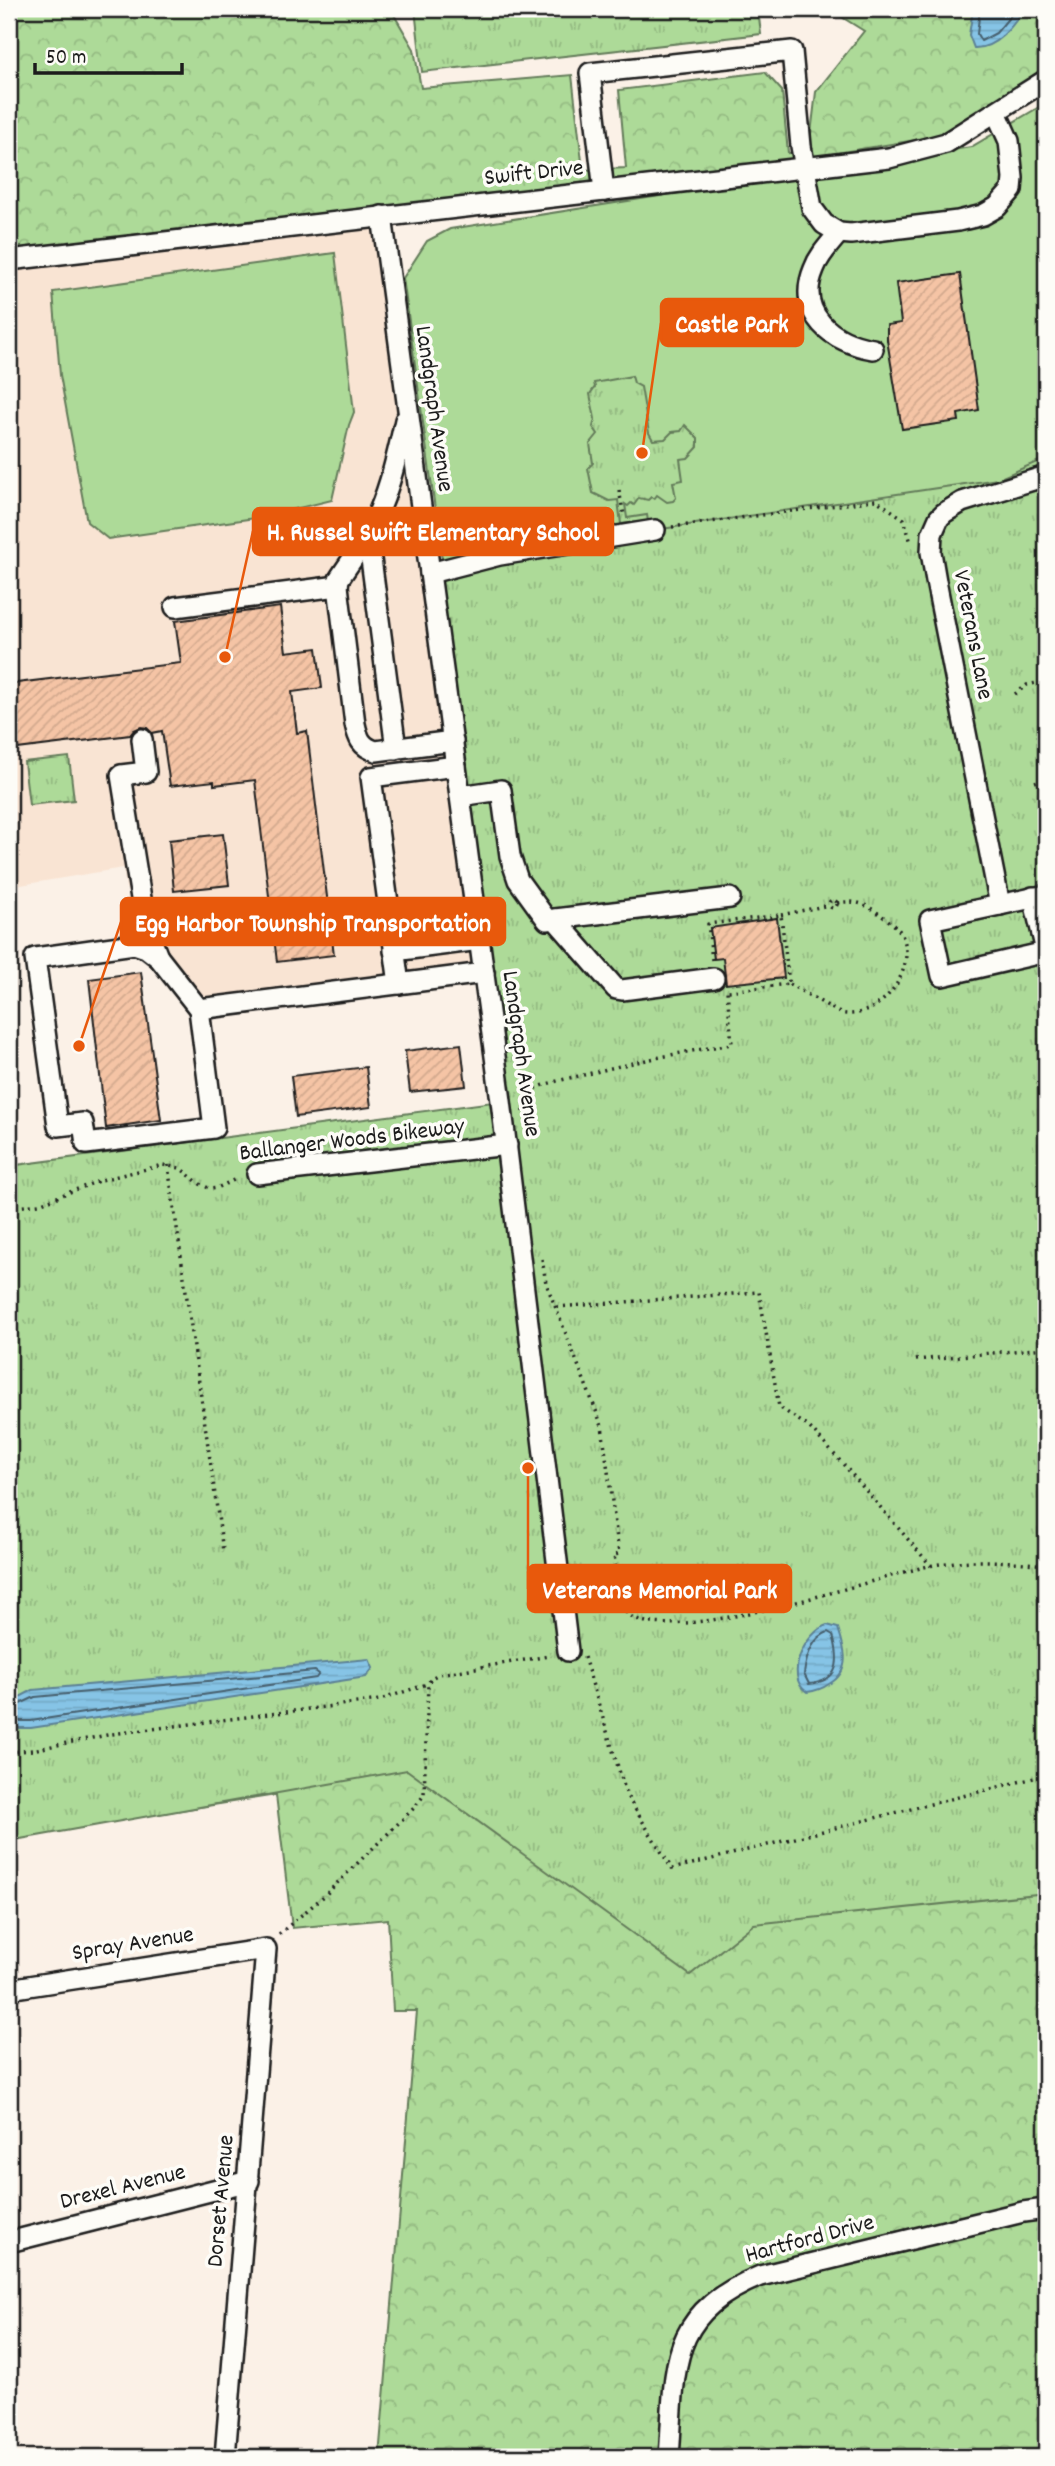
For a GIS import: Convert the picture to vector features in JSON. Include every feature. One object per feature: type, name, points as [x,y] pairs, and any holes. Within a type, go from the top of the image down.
[{"type":"street","points":[[604,191],[590,73],[792,51],[805,168],[815,213],[824,224],[839,233],[851,234],[958,220],[983,215],[997,207],[1013,186],[1009,141],[996,112]]},
{"type":"street","name":"Swift Drive","points":[[9,260],[889,158],[925,150],[952,140],[1046,80]]},
{"type":"street","name":"Landgraph Avenue","points":[[383,216],[507,1145],[568,1649]]},
{"type":"street","points":[[839,233],[820,257],[813,272],[809,286],[811,304],[821,324],[833,335],[855,346],[873,349]]},
{"type":"street","points":[[408,405],[392,479],[368,536],[339,579],[358,736],[365,747],[382,751],[453,741]]},
{"type":"street","name":"Veterans Lane","points":[[1000,905],[936,581],[931,552],[932,534],[939,518],[953,506],[1046,476]]},
{"type":"street","points":[[430,573],[500,555],[655,530]]},
{"type":"street","points":[[368,536],[396,749]]},
{"type":"street","points":[[175,607],[338,586]]},
{"type":"street","points":[[142,739],[146,772],[121,775],[145,923],[159,958]]},
{"type":"street","points":[[399,984],[371,777],[456,766]]},
{"type":"street","points":[[460,796],[501,790],[510,856],[518,880],[547,920],[730,898]]},
{"type":"street","points":[[1040,896],[1046,952],[942,975],[930,920],[1040,896]]},
{"type":"street","points":[[555,919],[616,989],[721,985]]},
{"type":"street","points":[[394,951],[480,940]]},
{"type":"street","points":[[134,944],[146,948],[159,958],[199,1009],[214,1128],[86,1144],[83,1123],[58,1126],[35,958],[134,944]]},
{"type":"street","points":[[199,1009],[484,973]]},
{"type":"street","name":"Ballanger Woods Bikeway","points":[[257,1174],[507,1145]]},
{"type":"street","name":"Spray Avenue","points":[[9,1989],[266,1949]]},
{"type":"street","name":"Dorset Avenue","points":[[225,2457],[266,1949]]},
{"type":"street","name":"Drexel Avenue","points":[[9,2242],[249,2180]]},
{"type":"street","name":"Hartford Drive","points":[[669,2457],[677,2366],[682,2347],[690,2327],[723,2293],[760,2276],[1023,2212],[1046,2209]]},
{"type":"path","points":[[655,530],[876,500],[904,519],[913,552]]},
{"type":"path","points":[[1015,694],[1027,685],[1046,681]]},
{"type":"path","points":[[1035,782],[1046,778]]},
{"type":"path","points":[[523,1116],[527,1097],[535,1090],[646,1059],[732,1044],[708,924],[781,915],[829,905],[832,900],[837,903],[853,901],[863,904],[894,925],[901,932],[905,943],[906,956],[889,995],[870,1011],[849,1016],[789,984],[721,985]]},
{"type":"path","points":[[781,915],[789,984]]},
{"type":"path","points":[[9,1208],[39,1204],[101,1180],[168,1165],[223,1551]]},
{"type":"path","name":"Ballanger Woods Bikeway","points":[[168,1165],[184,1170],[200,1184],[211,1189],[257,1174]]},
{"type":"path","points":[[541,1254],[545,1283],[602,1426],[619,1554],[614,1555],[620,1603],[631,1616],[654,1624],[754,1614],[931,1566],[993,1561],[1046,1565]]},
{"type":"path","points":[[556,1307],[759,1292],[779,1407],[809,1427],[931,1566]]},
{"type":"path","points":[[916,1360],[1046,1348]]},
{"type":"path","points":[[266,1949],[282,1931],[324,1896],[424,1795],[428,1684],[432,1677],[439,1674],[544,1658],[568,1649],[586,1658],[627,1796],[672,1869],[1046,1775]]},
{"type":"path","points":[[9,1752],[112,1734],[380,1700],[428,1684]]},
{"type":"shaded area","points":[[382,216],[484,973],[199,1009],[126,888],[123,868],[9,887],[9,260]]},
{"type":"green space","points":[[9,9],[394,9],[393,13],[414,49],[421,88],[572,75],[583,170],[626,168],[619,90],[765,72],[782,91],[788,153],[809,150],[816,92],[864,31],[829,9],[1046,9],[1046,84],[983,129],[721,172],[9,251]]},
{"type":"green space","points":[[415,9],[758,9],[761,34],[422,72]]},
{"type":"green space","points":[[1046,103],[1046,463],[990,490],[443,567],[403,278],[427,241],[450,229],[971,147]]},
{"type":"green space","points":[[335,253],[354,412],[332,500],[262,517],[108,539],[87,522],[60,375],[53,292]]},
{"type":"green space","points":[[632,376],[634,383],[641,387],[649,433],[653,440],[665,439],[672,432],[681,431],[685,425],[698,438],[698,447],[688,458],[680,459],[683,480],[673,482],[676,498],[673,501],[667,502],[657,495],[648,500],[639,498],[634,505],[625,504],[627,518],[647,515],[648,521],[621,524],[618,500],[609,501],[593,493],[588,468],[593,463],[590,444],[598,434],[593,427],[595,419],[590,394],[595,387],[594,383]]},
{"type":"green space","points":[[1046,458],[1046,1893],[754,1924],[690,1975],[407,1770],[9,1841],[9,1166],[501,1101],[430,573],[655,530],[998,479]]},
{"type":"green space","points":[[69,757],[74,800],[29,805],[24,762]]},
{"type":"green space","points":[[9,1488],[1046,1573],[1046,2457],[379,2457],[417,2011],[393,2011],[388,1919],[292,1928],[276,1795],[9,1837]]},
{"type":"water","points":[[973,9],[1024,9],[997,41],[974,48],[969,35]]},
{"type":"water","points":[[827,1625],[838,1628],[843,1644],[844,1666],[836,1679],[829,1684],[819,1690],[807,1692],[800,1685],[797,1676],[800,1655],[812,1636]]},
{"type":"water","points":[[369,1659],[373,1668],[366,1677],[31,1728],[11,1728],[9,1712],[14,1700],[33,1690]]},
{"type":"building","points":[[960,274],[979,410],[958,414],[959,421],[902,429],[887,340],[887,325],[901,323],[896,283]]},
{"type":"building","points":[[280,607],[286,652],[317,648],[322,688],[292,692],[297,733],[307,731],[334,955],[277,962],[255,780],[214,785],[214,781],[170,786],[162,731],[152,733],[141,727],[130,735],[9,750],[9,684],[181,663],[175,621]]},
{"type":"building","points":[[223,834],[229,885],[174,891],[169,840]]},
{"type":"building","points":[[777,918],[784,978],[726,984],[723,958],[714,959],[710,928]]},
{"type":"building","points":[[141,972],[161,1120],[106,1128],[89,979]]},
{"type":"building","points":[[461,1044],[466,1086],[410,1092],[405,1051]]},
{"type":"building","points":[[366,1067],[371,1107],[296,1117],[291,1076]]},
{"type":"place","name":"Castle Park","points":[[642,453]]},
{"type":"place","name":"H. Russel Swift Elementary School","points":[[225,657]]},
{"type":"place","name":"Egg Harbor Township Transportation","points":[[79,1046]]},
{"type":"place","name":"Veterans Memorial Park","points":[[528,1468]]}]
